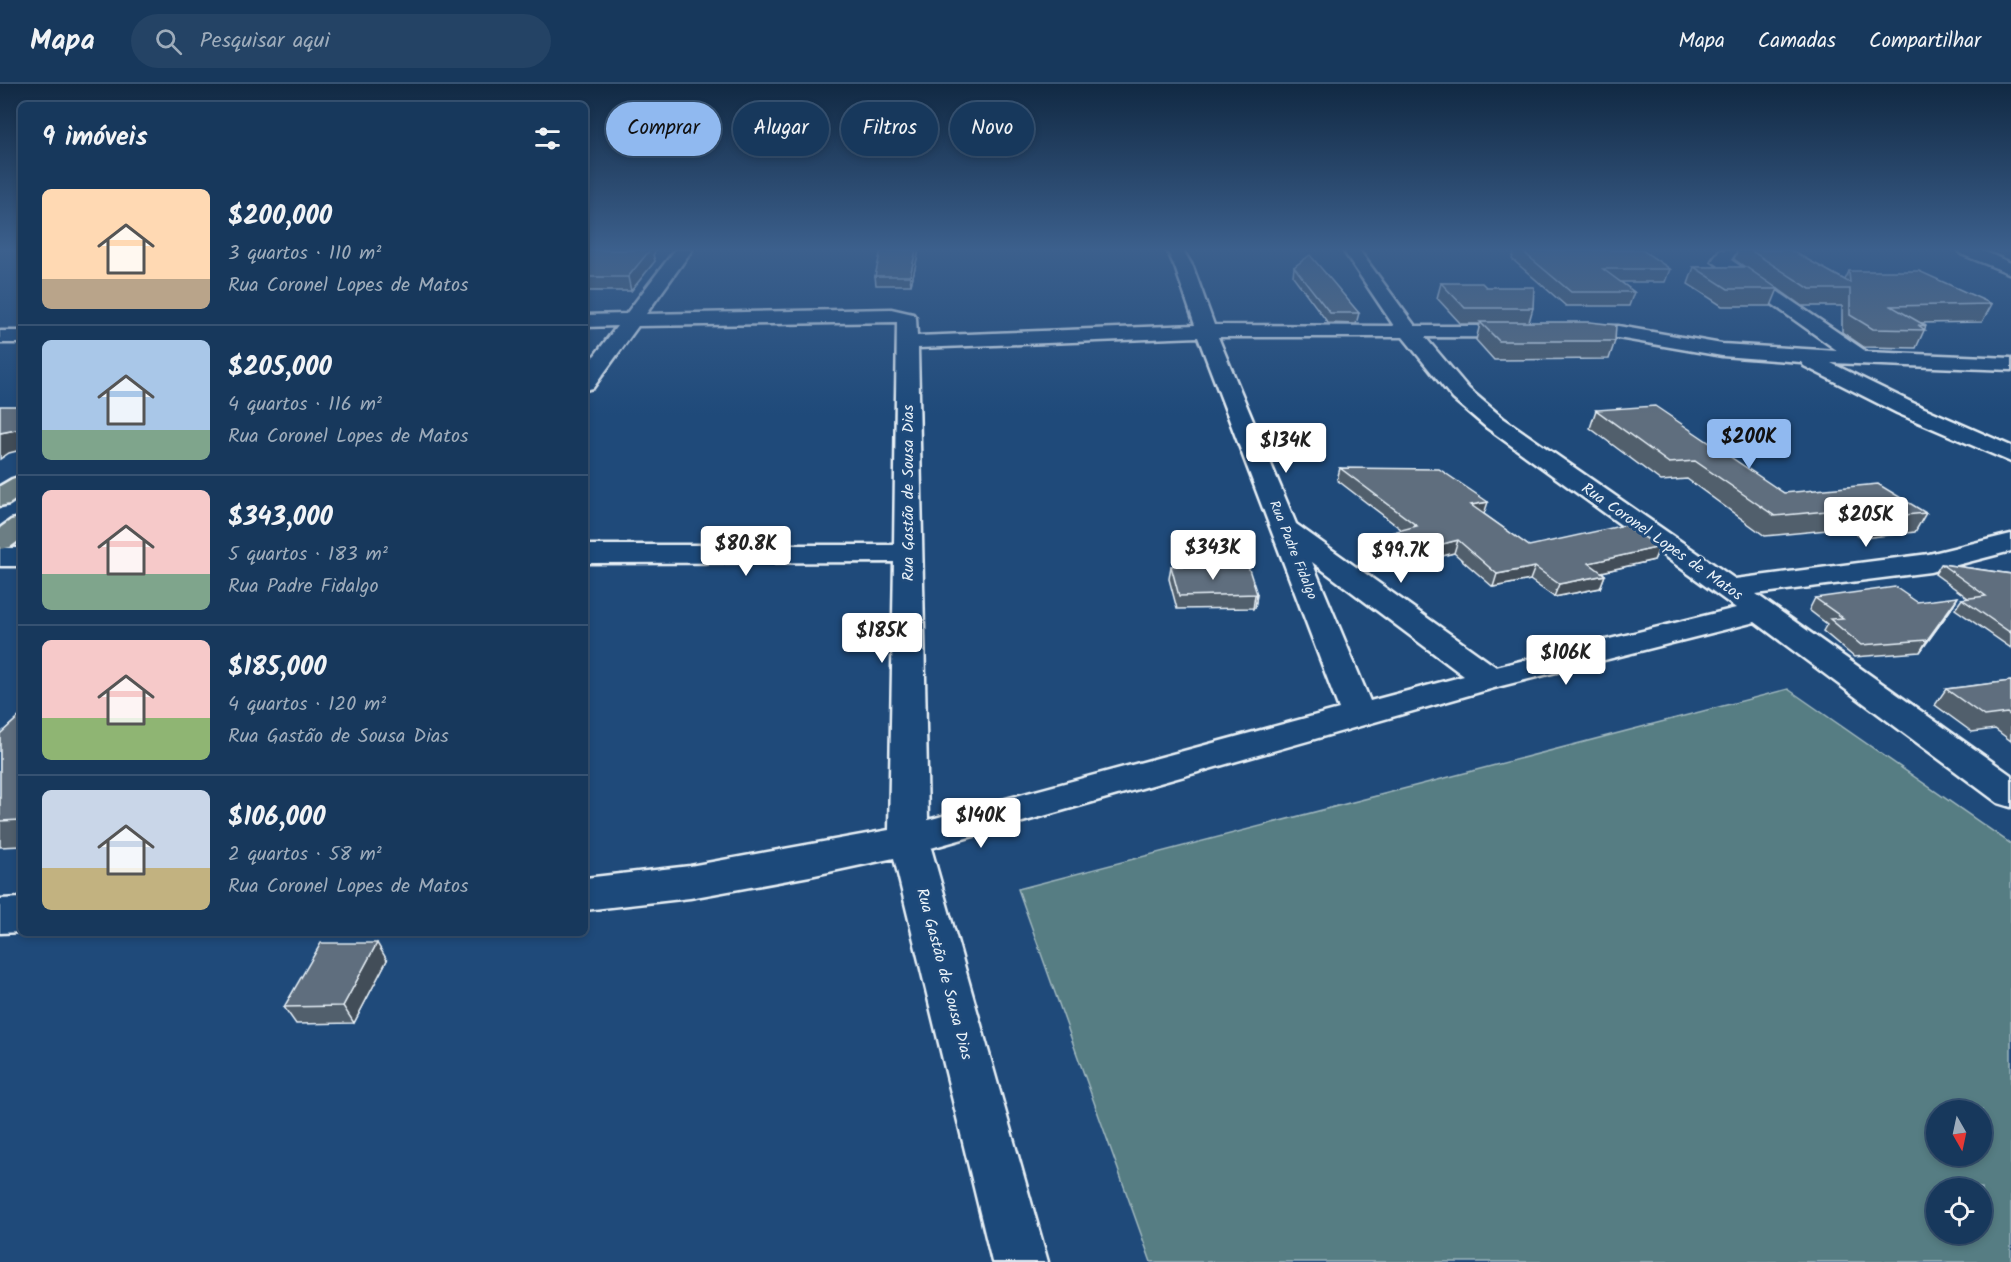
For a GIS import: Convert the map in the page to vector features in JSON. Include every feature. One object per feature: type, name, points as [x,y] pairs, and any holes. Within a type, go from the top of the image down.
[{"type":"main road","points":[[0,498],[18,486]]},
{"type":"main road","points":[[0,541],[18,528]]},
{"type":"street","points":[[588,379],[642,305]]},
{"type":"street","name":"Rua Padre Fidalgo","points":[[1197,305],[1359,715]]},
{"type":"street","name":"Rua Coronel Lopes de Matos","points":[[1391,305],[1461,394],[1495,423],[1761,611],[2011,794]]},
{"type":"street","points":[[1785,305],[1863,359]]},
{"type":"street","name":"Rua Gastão de Sousa Dias","points":[[588,321],[891,315],[906,318],[908,342],[909,840],[1020,1262]]},
{"type":"street","points":[[908,342],[1206,331],[1618,332],[1722,350],[1800,356],[2011,364]]},
{"type":"street","points":[[0,338],[18,337]]},
{"type":"street","points":[[1800,356],[1915,413],[2011,455]]},
{"type":"street","points":[[1284,528],[1490,679]]},
{"type":"street","points":[[1729,589],[1930,563],[2011,542]]},
{"type":"street","points":[[588,554],[908,553]]},
{"type":"street","points":[[0,557],[18,556]]},
{"type":"street","points":[[1930,563],[2000,573]]},
{"type":"street","points":[[588,894],[690,882],[810,861],[909,840],[1490,679],[1761,611]]},
{"type":"street","points":[[0,916],[18,915]]},
{"type":"green space","points":[[1788,689],[2011,844],[2011,1262],[1151,1262],[1018,889]]},
{"type":"building","points":[[1324,305],[1352,305],[1359,313],[1330,313]]},
{"type":"building","points":[[1462,305],[1533,305],[1533,308],[1465,308]]},
{"type":"building","points":[[1850,305],[1943,305],[1891,306],[1926,326],[1918,325],[1925,330],[1873,329],[1850,315]]},
{"type":"building","points":[[1480,322],[1590,322],[1616,325],[1615,341],[1499,341]]},
{"type":"building","points":[[0,406],[18,406],[18,430],[0,433]]},
{"type":"building","points":[[1655,406],[1784,493],[1878,484],[1926,513],[1874,518],[1858,508],[1775,516],[1695,461],[1669,463],[1596,410]]},
{"type":"building","points":[[1340,468],[1439,469],[1488,502],[1471,505],[1529,546],[1625,525],[1660,547],[1589,563],[1605,575],[1559,584],[1535,567],[1497,574],[1458,540],[1400,555],[1375,537],[1417,526]]},
{"type":"building","points":[[1941,564],[2011,574],[2011,633],[1962,599],[1986,596]]},
{"type":"building","points":[[1171,566],[1248,566],[1257,594],[1179,596]]},
{"type":"building","points":[[1895,587],[1917,602],[1958,597],[1927,640],[1861,645],[1830,619],[1843,618],[1815,598]]},
{"type":"building","points":[[2011,681],[2011,716],[2007,713],[1984,716],[1946,689]]},
{"type":"building","points":[[18,718],[18,820],[0,821],[0,734]]},
{"type":"building","points":[[321,943],[377,943],[343,1006],[284,1007]]}]
